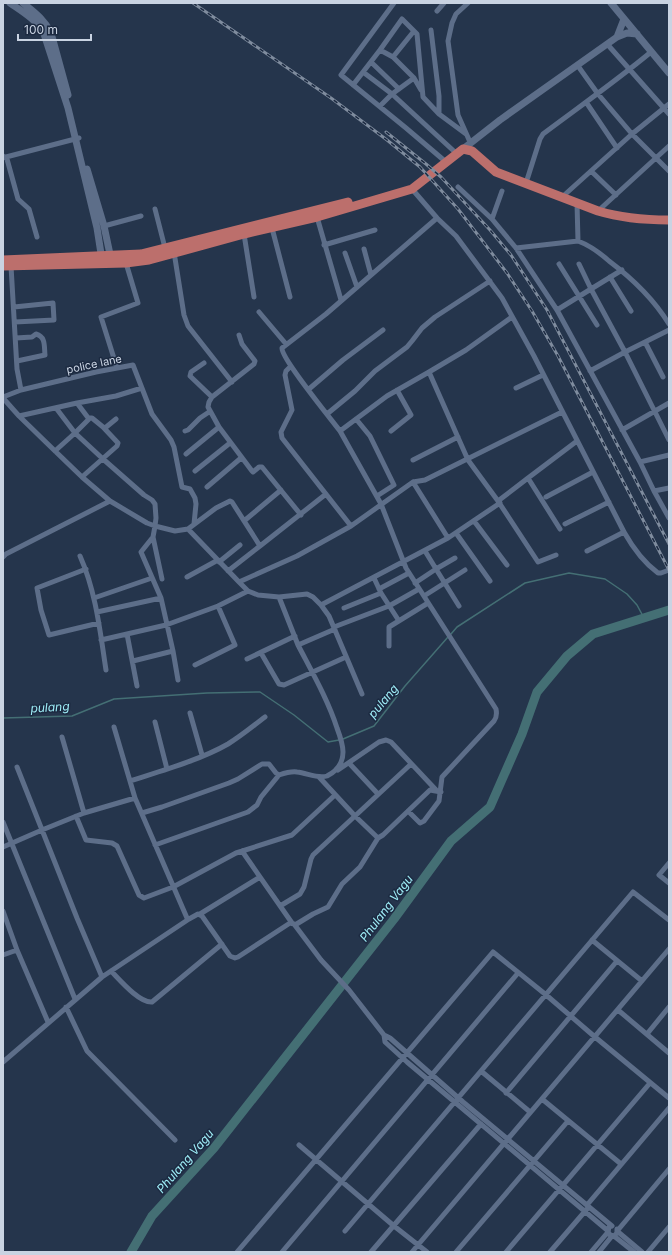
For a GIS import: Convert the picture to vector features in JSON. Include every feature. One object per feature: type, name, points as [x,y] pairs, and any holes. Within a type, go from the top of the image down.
[{"type":"highway","points":[[3,260],[106,260],[126,263],[149,260],[244,234],[317,217],[412,189],[460,151],[472,151],[496,172],[598,211],[637,219],[669,220]]},
{"type":"highway","points":[[7,266],[106,260],[140,254],[361,198],[413,182],[420,183]]},
{"type":"main road","points":[[10,3],[40,26],[44,34],[104,226],[106,260]]},
{"type":"main road","points":[[22,3],[42,19],[51,33],[97,228],[106,260]]},
{"type":"main road","points":[[611,3],[669,73]]},
{"type":"main road","points":[[617,37],[624,19]]},
{"type":"main road","points":[[460,151],[512,111],[608,45],[617,37],[628,33],[637,34]]},
{"type":"street","points":[[394,3],[341,76],[380,106],[446,162]]},
{"type":"street","points":[[437,11],[444,3]]},
{"type":"street","points":[[465,4],[456,14],[452,23],[448,41],[458,115],[470,142]]},
{"type":"street","points":[[353,85],[402,19],[417,34],[423,97],[439,114],[466,134]]},
{"type":"street","points":[[431,30],[439,96],[439,114]]},
{"type":"street","points":[[393,57],[414,31]]},
{"type":"street","points":[[608,45],[669,114]]},
{"type":"street","points":[[380,50],[393,57],[414,78],[422,91]]},
{"type":"street","points":[[526,183],[543,134],[598,94],[651,52]]},
{"type":"street","points":[[371,62],[399,89]]},
{"type":"street","points":[[578,66],[598,94],[632,134],[669,171]]},
{"type":"street","points":[[363,72],[392,94],[460,151]]},
{"type":"street","points":[[380,106],[392,94],[414,78]]},
{"type":"street","points":[[586,102],[617,148]]},
{"type":"street","points":[[562,198],[632,134],[669,104]]},
{"type":"street","points":[[37,237],[29,208],[18,199],[4,156],[77,138]]},
{"type":"street","points":[[598,211],[669,146]]},
{"type":"street","points":[[591,171],[616,195]]},
{"type":"street","points":[[458,187],[492,219],[516,248],[557,310],[669,518]]},
{"type":"street","points":[[412,189],[437,218],[456,236],[490,281],[512,317],[543,374],[624,532],[642,559],[658,573],[662,574],[669,570]]},
{"type":"street","points":[[492,219],[502,191]]},
{"type":"street","points":[[577,203],[578,241]]},
{"type":"street","points":[[155,209],[165,248]]},
{"type":"street","points":[[104,226],[141,216]]},
{"type":"street","points":[[317,217],[341,300]]},
{"type":"street","points":[[408,811],[420,823],[424,822],[439,801],[442,777],[494,721],[497,717],[496,709],[409,573],[381,504],[340,430],[291,366],[281,350],[286,344],[357,287],[437,218]]},
{"type":"street","points":[[272,228],[290,297]]},
{"type":"street","points":[[324,245],[375,230]]},
{"type":"street","points":[[244,234],[254,297]]},
{"type":"street","points":[[516,248],[578,241],[589,245],[637,283],[662,312],[669,324]]},
{"type":"street","points":[[364,249],[371,275]]},
{"type":"street","points":[[174,252],[184,314],[188,326],[232,382]]},
{"type":"street","points":[[345,253],[357,287]]},
{"type":"street","points":[[117,368],[101,317],[138,302],[126,263]]},
{"type":"street","points":[[559,264],[597,325]]},
{"type":"street","points":[[579,264],[669,440]]},
{"type":"street","points":[[7,266],[14,307],[17,361],[21,390]]},
{"type":"street","points":[[557,310],[622,270]]},
{"type":"street","points":[[610,277],[631,311]]},
{"type":"street","points":[[327,414],[355,391],[375,371],[407,347],[417,332],[426,324],[490,281]]},
{"type":"street","points":[[14,307],[53,303],[54,320],[15,322]]},
{"type":"street","points":[[259,312],[286,344]]},
{"type":"street","points":[[340,430],[386,396],[466,350],[512,317]]},
{"type":"street","points":[[309,389],[343,360],[383,330]]},
{"type":"street","points":[[590,371],[669,330]]},
{"type":"street","points":[[16,338],[32,337],[36,334],[40,335],[44,339],[45,355],[17,361]]},
{"type":"street","points":[[239,335],[242,344],[255,363],[212,397],[209,402],[209,412],[252,472],[262,467],[301,515]]},
{"type":"street","points":[[645,342],[663,377]]},
{"type":"street","points":[[204,363],[191,372],[190,376],[212,397]]},
{"type":"street","name":"police lane","points":[[3,397],[21,390],[133,365],[152,414],[171,440],[174,447],[182,487],[190,489],[195,498],[194,524]]},
{"type":"street","points":[[291,366],[286,371],[285,375],[292,410],[282,432],[282,438],[351,526]]},
{"type":"street","points":[[429,372],[468,460],[499,502],[538,562],[556,555]]},
{"type":"street","points":[[516,388],[543,374]]},
{"type":"street","points":[[19,416],[116,396],[142,388]]},
{"type":"street","points":[[391,431],[412,415],[397,390]]},
{"type":"street","points":[[3,397],[19,416],[55,452],[110,501],[155,526],[175,531],[188,529],[216,508],[230,501],[260,546]]},
{"type":"street","points":[[77,403],[89,418],[92,418],[103,427],[118,443],[117,446],[82,477]]},
{"type":"street","points":[[622,430],[669,403]]},
{"type":"street","points":[[56,408],[75,433],[155,504],[156,518],[152,537],[141,552],[160,598],[173,651],[178,680]]},
{"type":"street","points":[[185,431],[209,412]]},
{"type":"street","points":[[239,582],[297,556],[351,526],[413,482],[425,480],[468,460],[562,412]]},
{"type":"street","points":[[55,452],[89,418]]},
{"type":"street","points":[[103,427],[107,427],[116,419]]},
{"type":"street","points":[[356,419],[370,436],[394,485],[377,496]]},
{"type":"street","points":[[186,454],[219,428]]},
{"type":"street","points":[[413,460],[458,437]]},
{"type":"street","points":[[321,605],[425,551],[456,533],[499,502],[577,441]]},
{"type":"street","points":[[195,471],[230,443]]},
{"type":"street","points":[[640,462],[669,455]]},
{"type":"street","points":[[207,487],[241,458]]},
{"type":"street","points":[[546,497],[593,472]]},
{"type":"street","points":[[528,478],[560,529]]},
{"type":"street","points":[[413,482],[448,538]]},
{"type":"street","points":[[654,491],[669,488]]},
{"type":"street","points":[[244,521],[281,490]]},
{"type":"street","points":[[228,571],[326,494]]},
{"type":"street","points":[[3,556],[110,501]]},
{"type":"street","points":[[565,524],[609,502]]},
{"type":"street","points":[[474,521],[507,565]]},
{"type":"street","points":[[188,529],[248,591],[258,595],[279,597],[306,594],[313,597],[329,616],[362,694]]},
{"type":"street","points":[[587,551],[624,532]]},
{"type":"street","points":[[456,533],[490,581]]},
{"type":"street","points":[[152,537],[162,579]]},
{"type":"street","points":[[187,577],[219,561],[240,545]]},
{"type":"street","points":[[425,551],[459,606]]},
{"type":"street","points":[[80,556],[86,569],[94,598],[106,670]]},
{"type":"street","points":[[415,583],[455,558]]},
{"type":"street","points":[[86,569],[37,588],[41,610],[49,635],[53,636],[99,623]]},
{"type":"street","points":[[424,596],[465,570]]},
{"type":"street","points":[[344,608],[380,591],[409,573]]},
{"type":"street","points":[[94,598],[152,578]]},
{"type":"street","points":[[374,578],[380,591],[399,621]]},
{"type":"street","points":[[298,645],[389,606],[419,589]]},
{"type":"street","points":[[101,640],[166,625],[218,606],[248,591]]},
{"type":"street","points":[[279,597],[298,645],[333,715],[342,745],[343,760],[337,770]]},
{"type":"street","points":[[97,612],[160,598]]},
{"type":"street","points":[[390,646],[389,627],[428,603]]},
{"type":"street","points":[[195,665],[235,645],[218,606]]},
{"type":"street","points":[[127,634],[133,661],[136,686]]},
{"type":"street","points":[[247,659],[294,636]]},
{"type":"street","points":[[133,661],[173,651]]},
{"type":"street","points":[[261,653],[282,685],[346,657]]},
{"type":"street","points":[[190,713],[202,755]]},
{"type":"street","points":[[130,781],[167,769],[229,743],[265,717]]},
{"type":"street","points":[[155,722],[167,769]]},
{"type":"street","points":[[114,727],[135,798],[185,916],[189,919]]},
{"type":"street","points":[[62,737],[84,812]]},
{"type":"street","points":[[155,845],[248,812],[257,805],[262,796],[279,775],[297,772],[325,777],[349,763],[379,742],[386,740],[391,742],[439,792]]},
{"type":"street","points":[[349,763],[378,794]]},
{"type":"street","points":[[142,813],[229,783],[262,764],[269,764],[279,775]]},
{"type":"street","points":[[280,906],[300,894],[304,887],[313,855],[411,764]]},
{"type":"street","points":[[16,767],[76,918],[102,977]]},
{"type":"street","points":[[319,777],[355,816],[378,838]]},
{"type":"street","points":[[200,914],[205,918],[230,956],[235,958],[290,923],[294,924],[328,907],[342,884],[360,867],[378,838],[430,790],[439,792]]},
{"type":"street","points":[[76,816],[86,840],[112,843],[117,846],[139,895],[146,898],[173,887],[236,853],[292,835],[335,795]]},
{"type":"street","points":[[3,847],[84,812],[135,798]]},
{"type":"street","points":[[3,822],[75,999]]},
{"type":"street","points":[[242,851],[280,906],[321,960],[350,990],[384,1035],[390,1038],[407,1053],[430,1077]]},
{"type":"street","points":[[669,862],[659,875],[669,884]]},
{"type":"street","points":[[3,1062],[102,977],[189,919],[200,914],[260,877]]},
{"type":"street","points":[[345,1231],[633,892],[669,920]]},
{"type":"street","points":[[3,911],[17,950],[48,1022]]},
{"type":"street","points":[[592,940],[642,981]]},
{"type":"street","points":[[111,971],[132,992],[144,1001],[152,1002],[222,944]]},
{"type":"street","points":[[3,955],[17,950]]},
{"type":"street","points":[[412,1252],[669,950]]},
{"type":"street","points":[[237,1252],[493,952],[669,1098]]},
{"type":"street","points":[[506,1092],[618,961]]},
{"type":"street","points":[[282,1252],[518,973]]},
{"type":"street","points":[[66,1007],[87,1051],[175,1140]]},
{"type":"street","points":[[646,1034],[669,1007]]},
{"type":"street","points":[[618,1010],[669,1053]]},
{"type":"street","points":[[384,1035],[385,1042],[403,1058],[430,1077],[532,1163],[607,1231],[615,1233],[642,1252]]},
{"type":"street","points":[[481,1071],[530,1112]]},
{"type":"street","points":[[506,1252],[650,1083]]},
{"type":"street","points":[[456,1099],[481,1124],[506,1141]]},
{"type":"street","points":[[542,1099],[621,1164]]},
{"type":"street","points":[[550,1252],[621,1164],[669,1108]]},
{"type":"street","points":[[456,1252],[568,1120]]},
{"type":"street","points":[[371,1252],[481,1124]]},
{"type":"street","points":[[299,1145],[369,1203],[394,1226],[427,1252]]},
{"type":"street","points":[[599,1252],[669,1169]]},
{"type":"street","points":[[560,1187],[588,1206],[612,1226],[616,1227],[615,1233]]},
{"type":"street","points":[[591,1252],[612,1226]]},
{"type":"street","points":[[648,1252],[669,1227]]},
{"type":"street","points":[[615,1233],[634,1252]]},
{"type":"waterway","name":"pulang","points":[[451,634],[457,627],[525,583],[569,573],[605,579],[627,594],[637,605],[644,618]]},
{"type":"waterway","name":"Phulang Vagu","points":[[131,1252],[152,1216],[214,1148],[394,919],[451,841],[490,807],[522,734],[537,692],[567,656],[593,634],[669,610]]},
{"type":"waterway","name":"pulang","points":[[343,739],[374,726],[405,686],[448,637]]},
{"type":"waterway","name":"pulang","points":[[3,718],[72,716],[114,699],[207,693],[260,692],[294,715],[328,742],[339,740]]},
{"type":"railway","points":[[193,3],[331,98],[387,140],[420,167],[458,209],[507,273],[532,311],[558,356],[669,570]]},
{"type":"railway","points":[[386,132],[441,177],[511,255],[547,310],[669,544]]}]
